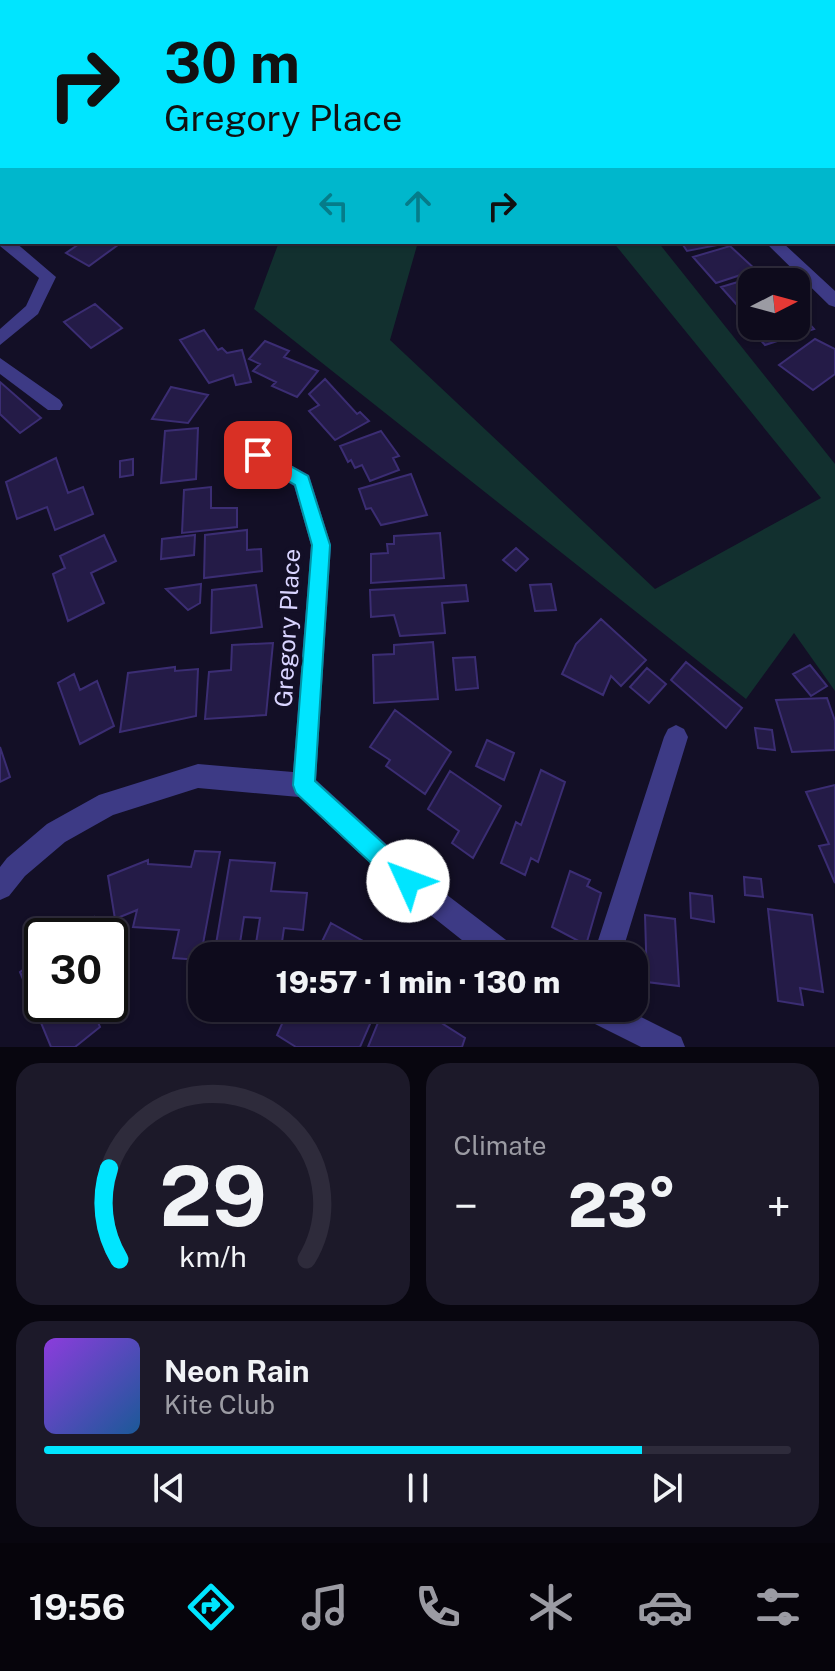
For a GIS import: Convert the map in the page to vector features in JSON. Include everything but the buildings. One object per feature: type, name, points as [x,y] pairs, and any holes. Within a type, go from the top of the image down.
[{"type":"street","points":[[0,339],[32,310],[48,277],[7,244]]},
{"type":"street","points":[[775,244],[835,301]]},
{"type":"street","points":[[0,365],[54,405]]},
{"type":"street","name":"Gregory Place","points":[[258,455],[302,481],[321,545],[304,785]]},
{"type":"street","points":[[611,942],[676,737]]},
{"type":"street","points":[[0,887],[16,867],[56,833],[108,804],[198,776],[304,785],[408,881],[486,942]]},
{"type":"street","points":[[621,1022],[671,1047]]},
{"type":"green space","points":[[278,244],[417,244],[390,340],[655,589],[821,498],[615,244],[660,244],[835,464],[835,691],[794,633],[746,699],[254,309]]},
{"type":"route","points":[[258,455],[302,481],[321,545],[304,785],[408,881]]}]
